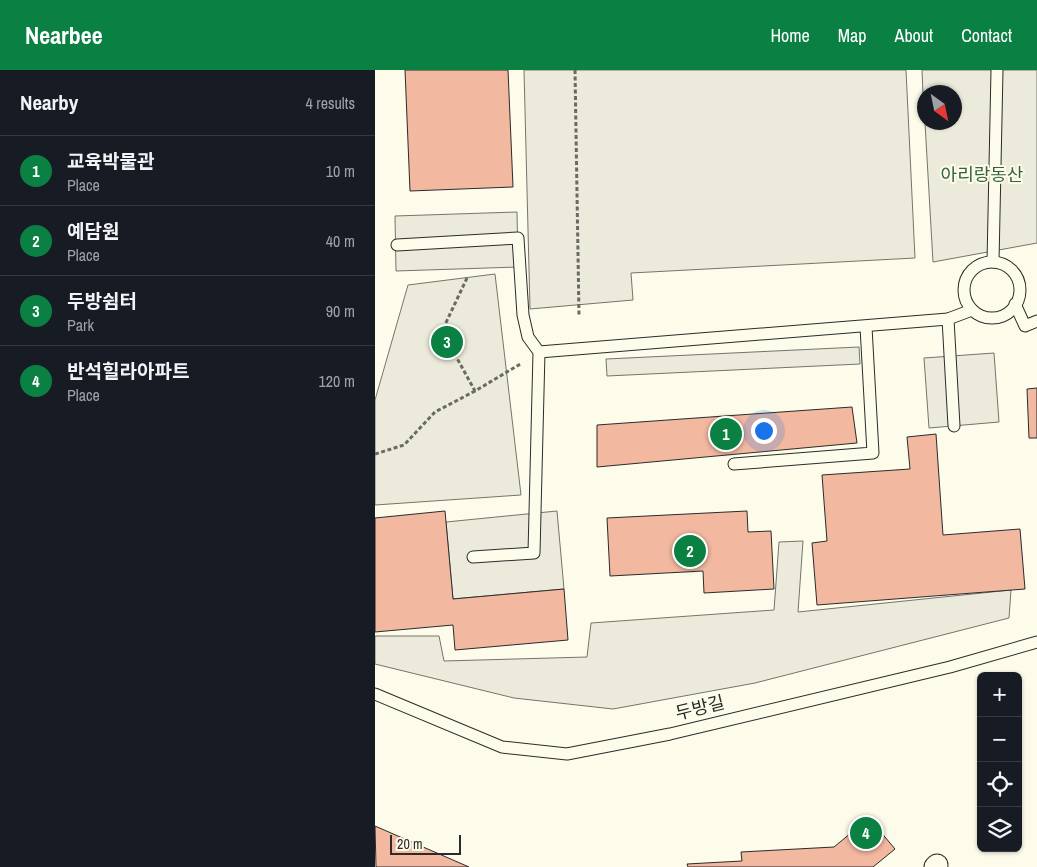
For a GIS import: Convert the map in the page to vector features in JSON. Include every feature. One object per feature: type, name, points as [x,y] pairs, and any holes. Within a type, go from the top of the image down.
[{"type":"lane","points":[[993,262],[997,70]]},
{"type":"lane","points":[[397,245],[518,238],[523,316],[528,337],[539,352],[535,553],[473,556]]},
{"type":"lane","points":[[983,263],[1003,264],[1011,269],[1017,277],[1020,286],[1019,296],[1015,304],[1009,312],[1000,316],[990,318],[981,316],[972,310],[967,303],[964,284],[968,274],[975,267],[983,263]]},
{"type":"lane","points":[[1015,304],[1025,326],[1037,321]]},
{"type":"lane","points":[[539,352],[866,327],[948,319],[972,310]]},
{"type":"lane","points":[[948,319],[954,426]]},
{"type":"lane","points":[[734,464],[873,453],[866,327]]},
{"type":"lane","name":"두방길","points":[[375,694],[502,747],[567,754],[670,734],[950,667],[1037,642]]},
{"type":"path","points":[[575,70],[579,316]]},
{"type":"path","points":[[467,278],[442,331],[475,391]]},
{"type":"path","points":[[375,454],[404,445],[435,412],[475,391],[539,352]]},
{"type":"green space","points":[[524,70],[906,70],[915,258],[631,273],[633,300],[530,309]]},
{"type":"green space","name":"아리랑동산","points":[[922,70],[1037,70],[1037,243],[933,262],[925,130],[962,130],[962,85],[923,85]]},
{"type":"green space","points":[[495,274],[521,495],[375,505],[375,400],[408,285]]},
{"type":"green space","points":[[803,541],[798,612],[1011,590],[1009,618],[755,683],[613,709],[514,698],[375,664],[375,636],[439,636],[444,661],[587,657],[591,623],[774,610],[779,542]]},
{"type":"shaded area","points":[[517,212],[518,267],[396,271],[395,216]]},
{"type":"shaded area","points":[[859,347],[860,364],[607,376],[606,359]]},
{"type":"shaded area","points":[[994,353],[999,422],[929,428],[924,358]]},
{"type":"shaded area","points":[[557,511],[564,589],[453,599],[446,522]]},
{"type":"building","points":[[405,70],[508,70],[513,187],[410,191]]},
{"type":"building","points":[[1037,388],[1037,438],[1029,438],[1027,389]]},
{"type":"building","points":[[852,407],[857,443],[597,467],[597,425]]},
{"type":"building","points":[[936,434],[943,535],[1020,529],[1025,589],[817,605],[812,543],[827,541],[822,475],[910,469],[907,437]]},
{"type":"building","points":[[445,511],[453,599],[564,589],[568,640],[455,650],[453,625],[375,632],[375,518]]},
{"type":"building","points":[[747,511],[748,532],[771,531],[774,589],[704,593],[703,571],[610,576],[607,518]]},
{"type":"building","points":[[869,818],[895,849],[873,867],[688,867],[687,864],[742,861],[741,852],[834,847]]},
{"type":"building","points":[[375,826],[469,867],[376,867]]},
{"type":"place","name":"두방쉼터","points":[[447,342]]},
{"type":"place","name":"교육박물관","points":[[726,434]]},
{"type":"place","name":"예담원","points":[[690,551]]},
{"type":"place","name":"반석힐라아파트","points":[[866,833]]}]
